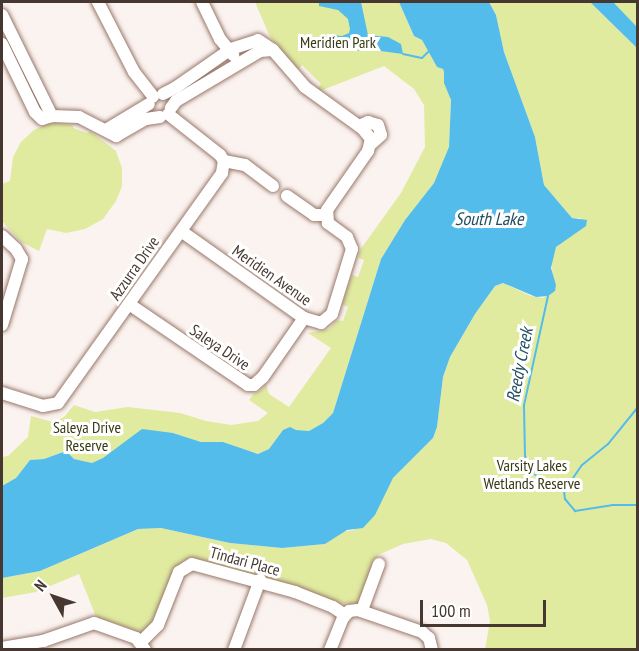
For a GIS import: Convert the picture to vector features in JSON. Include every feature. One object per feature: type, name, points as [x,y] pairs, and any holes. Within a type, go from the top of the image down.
[{"type":"street","points":[[98,2],[134,72],[155,98]]},
{"type":"street","points":[[202,2],[220,39],[231,49],[237,65]]},
{"type":"street","points":[[2,15],[6,43],[52,116],[79,117],[112,135],[120,135],[146,119],[166,113],[176,101],[237,65],[261,51],[273,50]]},
{"type":"street","points":[[105,130],[155,98],[176,88],[231,49],[258,40],[273,50],[312,93],[368,133],[370,145],[329,206],[326,216],[314,215],[287,196]]},
{"type":"street","points":[[155,98],[151,113],[166,113],[220,155],[224,161],[245,165],[273,186]]},
{"type":"street","points":[[155,98],[169,98],[166,113]]},
{"type":"street","name":"Azzurra Drive","points":[[2,393],[43,406],[58,403],[222,173],[224,161]]},
{"type":"street","name":"Meridien Avenue","points":[[181,231],[304,318],[314,322],[328,320],[351,255],[351,242],[328,223],[326,216]]},
{"type":"street","points":[[2,236],[16,249],[22,259],[2,325]]},
{"type":"street","name":"Saleya Drive","points":[[129,304],[248,385],[254,385],[263,377],[304,318]]},
{"type":"street","points":[[362,610],[379,564]]},
{"type":"street","name":"Tindari Place","points":[[143,646],[156,628],[177,575],[186,566],[198,565],[260,580],[305,595],[345,615]]},
{"type":"street","points":[[234,650],[260,580]]},
{"type":"street","points":[[330,650],[345,615],[354,610],[362,610],[422,632],[429,638],[432,650]]},
{"type":"street","points":[[2,648],[33,646],[94,623],[108,626],[143,646]]},
{"type":"green space","name":"Meridien Park","points":[[255,2],[399,2],[414,36],[422,40],[437,67],[443,69],[451,100],[449,147],[434,183],[405,220],[381,259],[333,413],[323,423],[309,431],[283,430],[269,449],[258,454],[223,442],[201,442],[173,433],[92,463],[74,459],[65,451],[44,459],[30,460],[16,478],[2,486],[2,457],[8,456],[28,437],[31,416],[53,422],[64,417],[74,405],[95,412],[128,407],[180,413],[206,421],[231,425],[258,421],[268,413],[249,400],[254,393],[262,390],[266,384],[269,394],[289,407],[331,348],[308,333],[329,329],[337,320],[343,321],[348,307],[342,304],[352,275],[358,277],[364,260],[358,258],[360,250],[401,193],[425,147],[424,105],[414,89],[384,66],[320,91],[317,89],[321,84],[302,65],[298,70],[270,37]]},
{"type":"green space","name":"Varsity Lakes Wetlands Reserve","points":[[489,2],[590,2],[637,48],[637,649],[485,649],[490,621],[487,605],[467,560],[446,543],[431,539],[403,544],[378,555],[359,604],[336,603],[208,563],[187,559],[176,567],[155,622],[140,632],[96,617],[79,574],[36,592],[2,598],[2,578],[40,571],[138,529],[161,528],[230,543],[282,548],[325,544],[341,532],[354,530],[393,478],[433,438],[437,427],[443,377],[450,357],[475,314],[495,286],[503,283],[531,296],[543,298],[555,291],[551,261],[556,247],[581,218],[572,218],[544,185],[535,137],[504,52],[496,15]]},
{"type":"green space","points":[[613,2],[637,2],[637,27],[622,13]]},
{"type":"green space","points":[[51,122],[73,125],[73,128],[87,133],[90,131],[116,151],[122,168],[122,186],[116,201],[103,219],[85,229],[66,233],[47,229],[39,251],[21,242],[2,221],[2,184],[10,181],[13,157],[21,142],[34,130]]},
{"type":"water","points":[[319,2],[361,2],[368,35],[388,37],[401,44],[403,54],[373,50],[349,51],[333,46],[326,41],[325,37],[328,35],[342,36],[349,33],[348,19],[338,10],[319,6]]},
{"type":"water","name":"South Lake","points":[[399,2],[489,2],[496,15],[504,52],[535,137],[544,185],[572,218],[587,220],[586,226],[556,247],[551,268],[556,285],[555,291],[548,296],[536,297],[503,283],[495,286],[475,314],[450,357],[443,377],[437,427],[433,438],[393,478],[375,515],[363,528],[347,530],[325,544],[282,548],[230,543],[161,528],[138,529],[40,571],[2,578],[2,486],[16,478],[30,460],[44,459],[66,451],[74,459],[92,463],[103,458],[142,429],[173,433],[201,442],[223,442],[258,454],[269,449],[283,430],[290,427],[309,431],[323,423],[333,413],[381,259],[405,220],[434,183],[449,147],[451,100],[444,83],[443,69],[437,67],[422,40],[414,36]]},
{"type":"water","points":[[590,2],[613,2],[637,27],[637,48]]},
{"type":"waterway","points":[[403,54],[422,58],[429,51]]},
{"type":"waterway","name":"Reedy Creek","points":[[548,296],[524,405],[525,456],[538,479],[564,491]]},
{"type":"waterway","name":"Reedy Creek","points":[[638,407],[608,444],[582,465],[564,491],[565,499],[575,511],[612,505],[638,505]]},
{"type":"park label","name":"Saleya Drive Reserve","points":[[87,436]]}]
